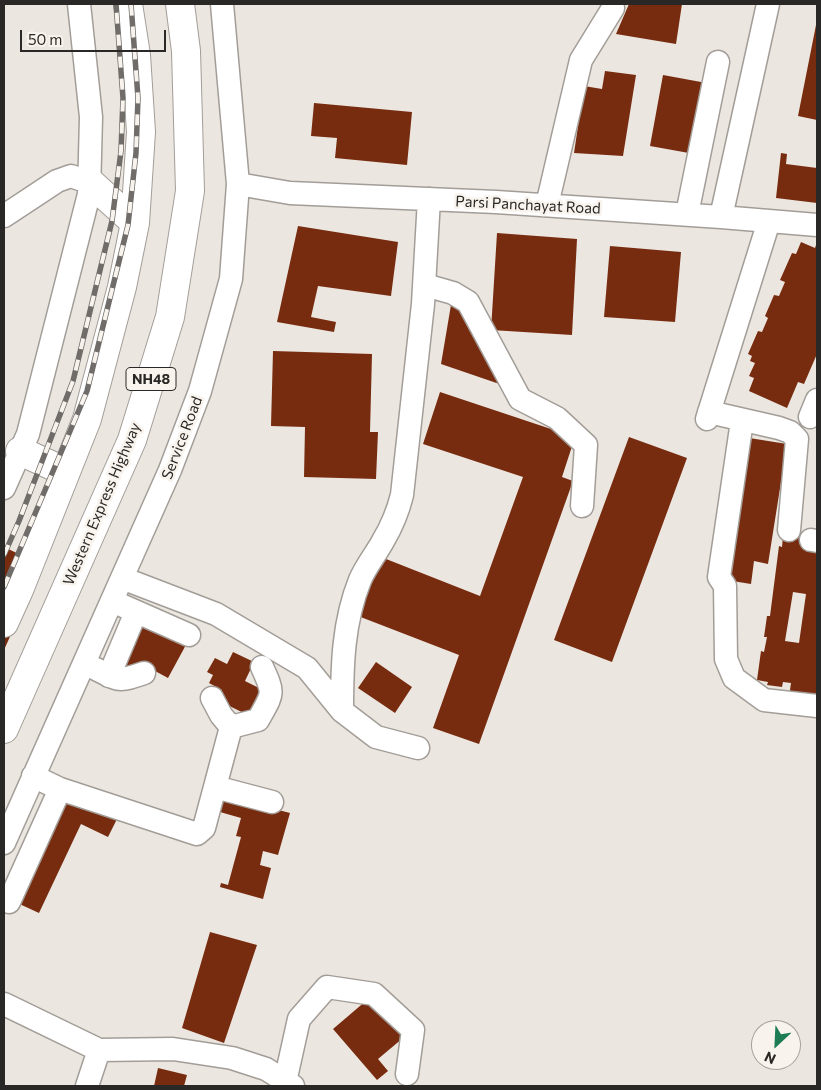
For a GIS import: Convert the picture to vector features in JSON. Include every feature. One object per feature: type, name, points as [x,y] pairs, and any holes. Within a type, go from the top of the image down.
[{"type":"highway","points":[[4,623],[19,590],[90,410],[122,288],[135,223],[141,132],[136,55],[128,4]]},
{"type":"highway","name":"Western Express Highway","points":[[4,729],[132,440],[170,318],[190,191],[186,51],[180,4]]},
{"type":"highway","points":[[91,183],[135,223]]},
{"type":"highway","points":[[20,451],[66,472]]},
{"type":"street","points":[[4,488],[28,434],[72,266],[91,183],[90,117],[79,4]]},
{"type":"street","name":"Service Road","points":[[4,843],[170,470],[200,391],[231,279],[238,184],[222,4]]},
{"type":"street","points":[[721,217],[768,4]]},
{"type":"street","points":[[547,205],[581,60],[613,8]]},
{"type":"street","points":[[687,214],[718,62]]},
{"type":"street","points":[[4,216],[57,181],[71,176],[91,183]]},
{"type":"street","name":"Parsi Panchayat Road","points":[[238,184],[290,193],[547,205],[817,225]]},
{"type":"street","points":[[342,711],[343,651],[346,626],[353,600],[360,578],[393,522],[402,495],[425,284],[429,199]]},
{"type":"street","points":[[770,221],[708,416],[779,428],[790,432],[797,439],[789,530]]},
{"type":"street","points":[[425,284],[453,294],[468,302],[520,399],[557,418],[586,446],[582,506]]},
{"type":"street","points":[[742,421],[718,577],[725,586],[726,659],[734,678],[764,700],[817,706]]},
{"type":"street","points":[[122,578],[216,614],[307,668],[342,711],[376,737],[418,748]]},
{"type":"street","points":[[112,601],[189,635]]},
{"type":"street","points":[[109,676],[136,612]]},
{"type":"street","points":[[84,663],[109,676],[123,680],[144,673]]},
{"type":"street","points":[[230,727],[258,720],[271,696],[271,688],[262,667]]},
{"type":"street","points":[[212,698],[230,727]]},
{"type":"street","points":[[33,776],[60,789],[197,834],[204,828],[230,727]]},
{"type":"street","points":[[215,787],[272,802]]},
{"type":"street","points":[[8,902],[60,789]]},
{"type":"street","points":[[4,1004],[99,1050],[173,1049],[232,1058],[262,1078],[289,1084],[299,1019],[327,987],[374,994],[413,1030],[407,1074]]},
{"type":"street","points":[[87,1086],[99,1050]]},
{"type":"building","points":[[629,4],[682,4],[676,44],[616,34]]},
{"type":"building","points":[[817,25],[817,120],[798,116]]},
{"type":"building","points":[[605,71],[636,75],[623,156],[574,153],[584,86],[602,89]]},
{"type":"building","points":[[663,75],[712,84],[700,155],[650,146]]},
{"type":"building","points":[[314,103],[412,112],[407,165],[335,158],[337,138],[311,136]]},
{"type":"building","points":[[781,153],[787,154],[786,164],[817,168],[817,203],[776,198]]},
{"type":"building","points":[[298,226],[398,242],[391,296],[318,286],[311,317],[336,322],[334,332],[277,322]]},
{"type":"building","points":[[497,233],[577,239],[572,335],[491,330]]},
{"type":"building","points":[[801,242],[815,248],[817,242],[817,354],[804,384],[798,382],[787,408],[749,391],[754,378],[749,376],[755,363],[750,361],[752,356],[748,354],[758,331],[762,332],[768,318],[765,316],[774,295],[779,296],[785,282],[780,280],[792,253],[796,254]]},
{"type":"building","points":[[610,246],[681,252],[675,322],[604,317]]},
{"type":"building","points":[[453,293],[514,389],[441,364]]},
{"type":"building","points":[[273,351],[372,354],[370,432],[378,432],[376,479],[304,477],[305,427],[271,426]]},
{"type":"building","points":[[440,392],[575,437],[562,477],[573,481],[479,744],[433,728],[459,655],[358,616],[381,557],[480,596],[523,477],[423,444]]},
{"type":"building","points":[[629,437],[687,458],[612,662],[554,640]]},
{"type":"building","points":[[743,437],[787,444],[768,564],[754,561],[751,584],[726,580]]},
{"type":"building","points":[[783,536],[807,539],[817,547],[817,684],[815,701],[789,697],[791,683],[783,682],[782,687],[767,685],[768,682],[757,680],[761,651],[764,652],[767,637],[764,637],[767,616],[770,616],[779,546],[782,547]],"holes":[[[793,592],[806,594],[799,643],[785,641]]]},
{"type":"building","points":[[4,547],[42,565],[4,650]]},
{"type":"building","points":[[135,620],[187,643],[168,678],[144,665],[114,674]]},
{"type":"building","points":[[233,652],[254,662],[245,681],[265,691],[252,717],[217,700],[222,690],[209,683],[213,675],[207,672],[215,658],[227,664]]},
{"type":"building","points":[[376,662],[412,687],[395,713],[358,688]]},
{"type":"building","points":[[64,794],[117,819],[108,837],[81,824],[39,913],[13,901]]},
{"type":"building","points":[[217,794],[290,813],[278,855],[263,851],[260,865],[271,868],[263,899],[220,887],[221,883],[228,885],[241,837],[236,836],[241,818],[213,810]]},
{"type":"building","points":[[210,932],[257,945],[224,1043],[182,1028]]},
{"type":"building","points":[[374,994],[403,1038],[378,1059],[388,1071],[377,1080],[333,1029]]},
{"type":"building","points":[[158,1068],[187,1075],[184,1086],[154,1086]]},
{"type":"railway","points":[[4,555],[73,381],[112,221],[121,151],[123,98],[116,4]]},
{"type":"railway","points":[[4,587],[87,391],[128,225],[136,153],[138,98],[131,4]]}]
